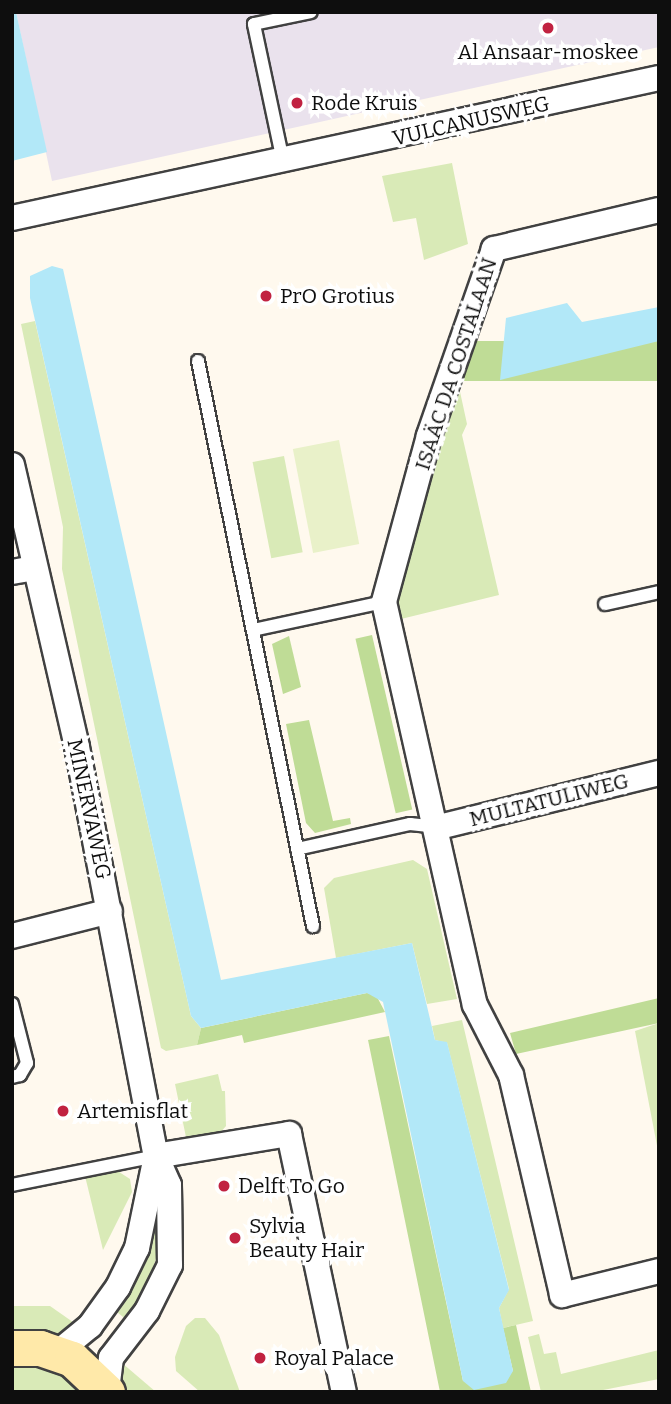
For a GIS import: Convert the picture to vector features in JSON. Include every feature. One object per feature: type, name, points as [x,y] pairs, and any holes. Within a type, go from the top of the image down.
[{"type":"street","name":"VULCANUSWEG","points":[[12,218],[659,78]]},
{"type":"street","name":"ISAÄC DA COSTALAAN","points":[[659,210],[494,249],[429,436],[384,602],[439,827],[475,1005],[511,1074],[562,1294],[659,1271]]},
{"type":"street","name":"MINERVAWEG","points":[[12,465],[23,570],[110,911],[156,1156],[169,1185],[170,1265],[147,1311],[111,1359],[105,1376],[107,1392]]},
{"type":"street","name":"MULTATULIWEG","points":[[439,827],[659,773]]},
{"type":"street","points":[[12,936],[110,911]]},
{"type":"street","points":[[156,1156],[289,1134],[344,1392]]},
{"type":"street","name":"MINERVAWEG","points":[[57,1353],[90,1326],[118,1287],[137,1248],[156,1156]]},
{"type":"street","points":[[12,1349],[57,1353],[85,1368],[107,1392]]},
{"type":"lane","points":[[283,161],[254,24],[311,12]]},
{"type":"lane","points":[[198,361],[313,926]]},
{"type":"lane","points":[[605,604],[659,592]]},
{"type":"lane","points":[[253,631],[384,602]]},
{"type":"lane","points":[[298,849],[410,824],[439,827]]},
{"type":"lane","points":[[12,1004],[27,1063],[20,1075],[12,1077]]},
{"type":"lane","points":[[12,1185],[156,1156]]},
{"type":"shaded area","points":[[16,12],[659,12],[659,47],[52,181]]},
{"type":"green space","points":[[452,163],[468,244],[424,260],[416,218],[393,222],[382,176]]},
{"type":"green space","points":[[35,321],[191,1016],[201,1028],[197,1045],[166,1051],[161,1048],[62,569],[63,527],[21,324]]},
{"type":"green space","points":[[454,341],[659,341],[659,381],[454,381]]},
{"type":"green space","points":[[459,387],[467,424],[462,435],[499,595],[401,619],[398,604],[402,574]]},
{"type":"green space","points":[[339,440],[359,544],[313,553],[293,449]]},
{"type":"green space","points":[[284,456],[303,552],[271,558],[253,462]]},
{"type":"green space","points":[[372,635],[412,809],[396,813],[355,639]]},
{"type":"green space","points":[[289,636],[301,687],[283,694],[272,644]]},
{"type":"green space","points":[[309,720],[333,821],[350,818],[351,824],[315,833],[306,823],[286,724]]},
{"type":"green space","points":[[413,860],[427,869],[457,999],[427,1004],[412,943],[336,958],[324,888],[334,878]]},
{"type":"green space","points":[[367,993],[376,995],[385,1012],[244,1043],[242,1035],[197,1045],[201,1028]]},
{"type":"green space","points":[[659,998],[659,1023],[516,1054],[510,1033]]},
{"type":"green space","points":[[462,1020],[533,1321],[503,1328],[499,1308],[509,1289],[447,1043],[435,1040],[432,1026]]},
{"type":"green space","points":[[659,1023],[659,1156],[635,1031]]},
{"type":"green space","points":[[389,1036],[463,1381],[513,1371],[503,1328],[516,1325],[531,1392],[440,1392],[368,1040]]},
{"type":"green space","points":[[218,1074],[222,1091],[225,1091],[226,1126],[219,1134],[187,1142],[175,1084]]},
{"type":"green space","points":[[116,1170],[130,1179],[132,1192],[103,1250],[85,1176]]},
{"type":"green space","points":[[154,1197],[163,1236],[146,1291],[128,1321],[112,1308]]},
{"type":"green space","points":[[12,1306],[50,1306],[80,1327],[71,1336],[12,1342]]},
{"type":"green space","points":[[195,1318],[205,1318],[219,1335],[240,1392],[200,1392],[176,1371],[175,1357],[186,1326]]},
{"type":"green space","points":[[539,1334],[544,1354],[556,1352],[561,1374],[659,1350],[659,1379],[593,1392],[541,1392],[528,1337]]},
{"type":"green space","points":[[122,1363],[156,1392],[118,1392]]},
{"type":"green space","points":[[26,1365],[68,1377],[86,1392],[12,1392],[12,1366]]},
{"type":"water","points":[[12,12],[16,12],[47,152],[12,161]]},
{"type":"water","points":[[52,266],[63,269],[221,980],[412,943],[435,1040],[447,1042],[509,1290],[499,1308],[513,1371],[506,1383],[474,1390],[463,1381],[383,1002],[367,993],[201,1028],[191,1016],[30,298],[30,276]]},
{"type":"water","points":[[567,303],[582,322],[659,307],[659,341],[500,380],[506,318]]},
{"type":"place","name":"Al Ansaar-moskee","points":[[548,28]]},
{"type":"place","name":"Rode Kruis","points":[[297,103]]},
{"type":"place","name":"PrO Grotius","points":[[266,296]]},
{"type":"place","name":"Artemisflat","points":[[63,1111]]},
{"type":"place","name":"Delft To Go","points":[[224,1186]]},
{"type":"place","name":"Sylvia Beauty Hair","points":[[235,1238]]},
{"type":"place","name":"Royal Palace","points":[[260,1358]]}]
